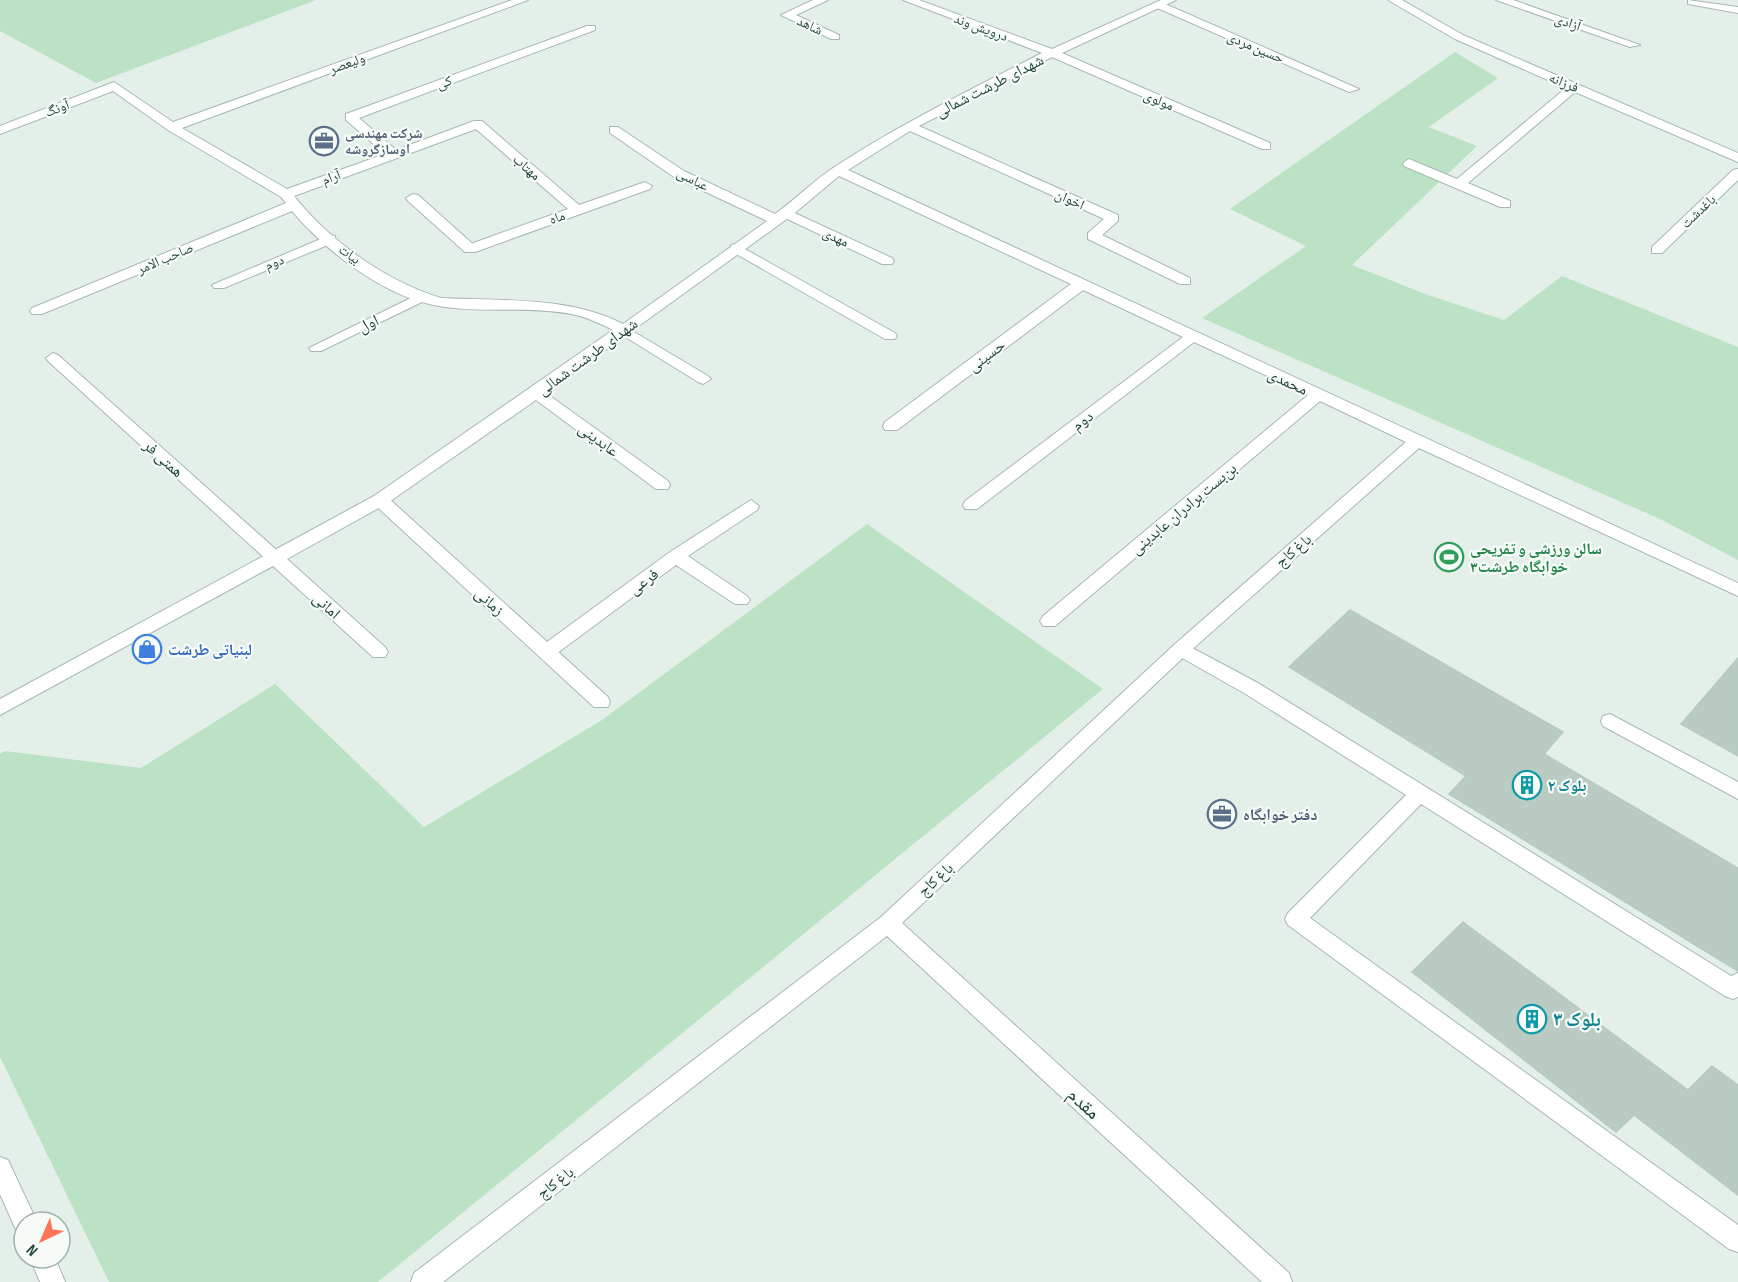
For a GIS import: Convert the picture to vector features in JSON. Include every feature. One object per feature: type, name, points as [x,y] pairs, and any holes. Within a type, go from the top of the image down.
[{"type":"street","name":"ولیعصر","points":[[172,127],[522,0]]},
{"type":"street","name":"شاهد","points":[[822,0],[787,15],[834,37]]},
{"type":"street","name":"درویش‌ وند","points":[[909,0],[1053,53]]},
{"type":"street","name":"فرزانه","points":[[1394,0],[1460,37],[1738,158]]},
{"type":"street","name":"آزادی","points":[[1502,0],[1634,45]]},
{"type":"street","points":[[1692,2],[1738,10]]},
{"type":"street","name":"شهدای طرشت شمالی","points":[[0,708],[380,500],[624,330],[781,216],[838,171],[909,126],[1053,53],[1164,3]]},
{"type":"street","name":"حسین مردی","points":[[1164,3],[1353,89]]},
{"type":"street","name":"کی","points":[[392,153],[350,117],[591,28]]},
{"type":"street","name":"مولوی","points":[[1053,53],[1266,146]]},
{"type":"street","name":"بیات","points":[[114,86],[172,127],[290,199],[330,239],[390,282],[419,298],[440,302],[575,310],[596,316],[624,330],[703,379]]},
{"type":"street","name":"آونگ","points":[[0,130],[114,86]]},
{"type":"street","points":[[1459,184],[1574,87]]},
{"type":"street","name":"آرام","points":[[290,199],[392,153],[478,124]]},
{"type":"street","name":"مهتاب","points":[[478,124],[577,210]]},
{"type":"street","name":"اخوان","points":[[909,126],[1113,218],[1093,236],[1185,280]]},
{"type":"street","name":"عباسی","points":[[614,130],[679,174],[781,216]]},
{"type":"street","points":[[1408,163],[1505,204]]},
{"type":"street","name":"محمدی","points":[[838,171],[1738,590]]},
{"type":"street","name":"باغدشت","points":[[1657,250],[1738,173]]},
{"type":"street","name":"ماه","points":[[413,198],[470,249],[645,186]]},
{"type":"street","name":"صاحب الامر","points":[[37,311],[290,199]]},
{"type":"street","name":"مهدی","points":[[781,216],[887,261]]},
{"type":"street","name":"دوم","points":[[219,285],[330,239]]},
{"type":"street","points":[[736,249],[890,336]]},
{"type":"street","name":"حسینی","points":[[891,426],[1081,284]]},
{"type":"street","name":"اول","points":[[316,348],[419,298]]},
{"type":"street","name":"دوم","points":[[971,505],[1193,336]]},
{"type":"street","name":"همتی فر","points":[[53,358],[276,558]]},
{"type":"street","name":"عابدینی","points":[[536,393],[663,485]]},
{"type":"street","name":"بن‌بست برادران عابدینی","points":[[1048,621],[1318,395]]},
{"type":"street","name":"باغ کاج","points":[[423,1282],[888,923],[1181,649],[1418,441]]},
{"type":"street","name":"زمانی","points":[[380,500],[601,702]]},
{"type":"street","name":"فرعی","points":[[546,652],[676,556],[751,506]]},
{"type":"street","points":[[676,556],[741,600]]},
{"type":"street","name":"امانی","points":[[276,558],[380,652]]},
{"type":"street","points":[[1181,649],[1251,688],[1733,989],[1738,983]]},
{"type":"street","points":[[1610,721],[1738,791]]},
{"type":"street","points":[[1420,793],[1295,919],[1738,1240]]},
{"type":"street","name":"مقدم","points":[[888,923],[1281,1282]]},
{"type":"street","points":[[0,1168],[19,1210]]},
{"type":"green space","points":[[0,0],[316,0],[96,83],[0,31]]},
{"type":"green space","points":[[1455,52],[1498,78],[1429,127],[1477,146],[1352,265],[1428,295],[1504,320],[1562,276],[1738,347],[1738,560],[1660,519],[1202,318],[1306,246],[1230,209]]},
{"type":"green space","points":[[867,524],[1103,689],[378,1282],[109,1282],[0,1057],[0,754],[5,751],[141,768],[275,684],[424,827],[602,720]]},
{"type":"building","name":"بلوک ۲","points":[[1350,610],[1563,732],[1544,754],[1738,868],[1738,971],[1449,794],[1466,776],[1289,667]]},
{"type":"building","points":[[1738,658],[1738,756],[1681,724]]},
{"type":"building","name":"بلوک ۳","points":[[1463,922],[1688,1090],[1712,1066],[1738,1085],[1738,1195],[1634,1115],[1616,1132],[1412,972]]},
{"type":"place","name":"شرکت مهندسی ا‌وسازگروشه","points":[[324,141]]},
{"type":"place","name":"سالن ورزشی و تفریحی خوابگاه طرشت۳","points":[[1449,557]]},
{"type":"place","name":"لبنیاتی طرشت","points":[[147,649]]},
{"type":"place","name":"بلوک ۲","points":[[1527,785]]},
{"type":"place","name":"دفتر خوابگاه","points":[[1222,814]]},
{"type":"place","name":"بلوک ۳","points":[[1532,1019]]}]
